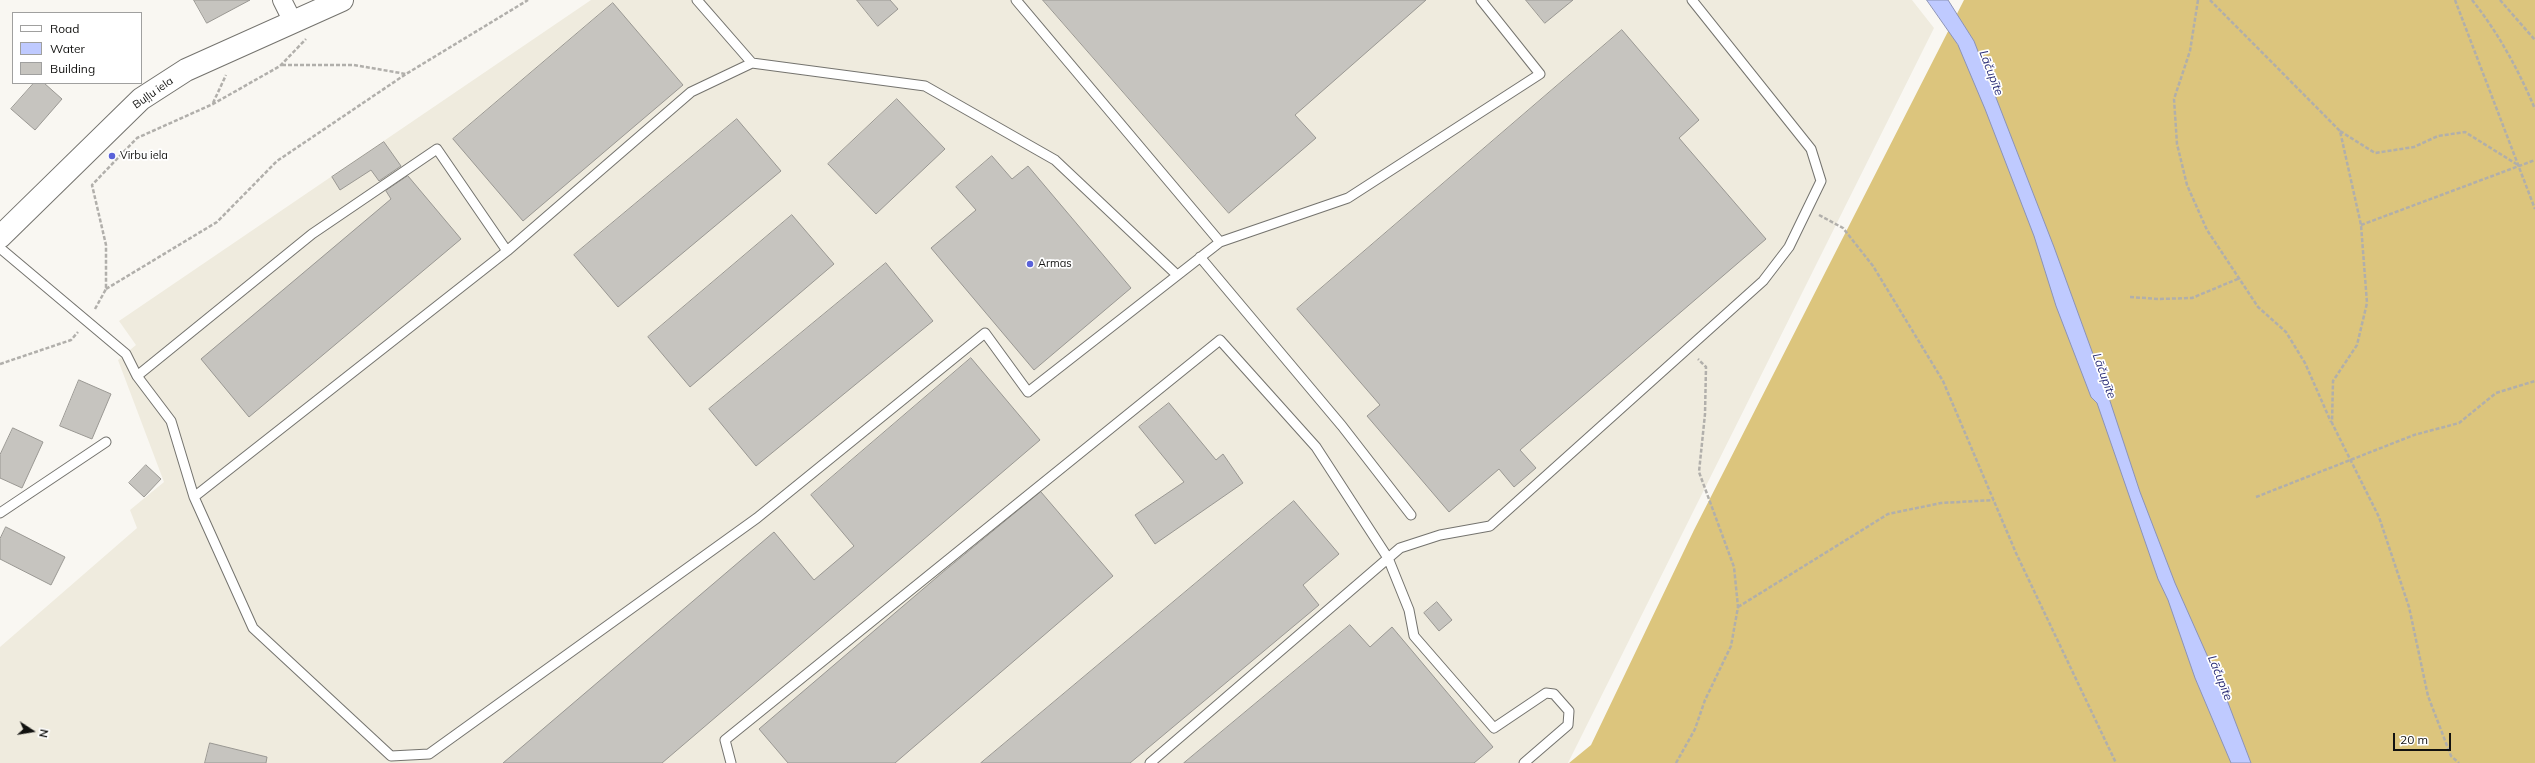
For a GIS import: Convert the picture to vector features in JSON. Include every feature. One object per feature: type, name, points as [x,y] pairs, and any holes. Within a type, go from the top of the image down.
[{"type":"street","points":[[282,0],[293,22]]},
{"type":"street","name":"Buļļu iela","points":[[0,237],[141,99],[186,70],[342,0]]},
{"type":"lane","points":[[697,0],[752,63]]},
{"type":"lane","points":[[1016,0],[1220,242]]},
{"type":"lane","points":[[0,248],[126,354],[137,376],[171,421],[194,497],[253,628],[391,756],[429,754],[757,518],[985,333],[1028,392],[1220,242],[1348,198],[1540,74],[1481,0]]},
{"type":"lane","points":[[1150,763],[1400,548],[1440,535],[1490,526],[1763,282],[1789,247],[1821,182],[1811,149],[1692,0]]},
{"type":"lane","points":[[194,497],[507,251],[691,92],[752,63],[925,86],[1055,160],[1177,276]]},
{"type":"lane","points":[[137,376],[312,234],[436,149],[507,251]]},
{"type":"lane","points":[[1200,257],[1342,426],[1411,515]]},
{"type":"lane","points":[[731,763],[725,740],[1220,340],[1316,447],[1388,558],[1409,610],[1414,636],[1494,728],[1546,693],[1554,694],[1569,711],[1568,725],[1524,763]]},
{"type":"lane","points":[[0,513],[106,442]]},
{"type":"path","points":[[106,289],[217,222],[277,160],[406,74],[528,0]]},
{"type":"path","points":[[2198,0],[2190,51],[2174,99],[2177,144],[2187,185],[2207,230],[2240,278],[2258,308],[2286,332],[2305,362],[2332,423],[2352,460],[2379,517],[2409,607],[2428,696],[2451,756],[2459,763]]},
{"type":"path","points":[[2210,0],[2340,131],[2375,153],[2414,147],[2438,136],[2465,132],[2518,165]]},
{"type":"path","points":[[2455,0],[2535,210]]},
{"type":"path","points":[[2472,0],[2484,15],[2521,78],[2535,109]]},
{"type":"path","points":[[2500,0],[2535,40]]},
{"type":"path","points":[[0,364],[71,340],[88,322],[106,289],[106,245],[92,185],[137,138],[213,104],[281,65],[306,40]]},
{"type":"path","points":[[281,65],[354,64],[406,74]]},
{"type":"path","points":[[2332,423],[2334,381],[2357,345],[2367,303],[2361,225],[2340,131]]},
{"type":"path","points":[[2361,225],[2518,165],[2535,160]]},
{"type":"path","points":[[1808,210],[1843,228],[1873,266],[1943,381],[1994,500],[2080,691],[2116,763]]},
{"type":"path","points":[[2130,297],[2159,299],[2192,298],[2240,278]]},
{"type":"path","points":[[1676,763],[1695,729],[1705,700],[1731,646],[1738,607],[1734,567],[1699,472],[1705,414],[1706,367],[1688,349]]},
{"type":"path","points":[[2256,497],[2414,436],[2459,423],[2496,393],[2535,381]]},
{"type":"path","points":[[1738,607],[1888,514],[1941,503],[1994,500]]},
{"type":"shaded area","points":[[591,0],[1912,0],[1934,28],[1568,763],[0,763],[0,647],[137,528],[130,510],[164,482],[118,360],[136,345],[119,321]]},
{"type":"shaded area","points":[[1964,0],[2535,0],[2535,763],[1569,763],[1591,745],[1694,530]]},
{"type":"water","name":"Lāčupīte","points":[[1927,0],[1948,0],[1974,41],[2054,247],[2109,398],[2140,492],[2175,583],[2227,700],[2251,763],[2231,763],[2195,678],[2168,600],[2158,579],[2097,403],[2091,397],[2056,306],[2034,236],[1985,109],[1958,45]]},
{"type":"building","points":[[194,0],[250,0],[207,23]]},
{"type":"building","points":[[857,0],[890,0],[898,9],[878,26]]},
{"type":"building","points":[[1043,0],[1426,0],[1295,115],[1316,138],[1229,213]]},
{"type":"building","points":[[1526,0],[1573,0],[1545,23]]},
{"type":"building","points":[[613,3],[683,85],[523,221],[453,139]]},
{"type":"building","points":[[1622,30],[1699,120],[1679,138],[1766,239],[1520,450],[1536,468],[1514,487],[1499,469],[1449,512],[1367,416],[1380,405],[1297,309]]},
{"type":"building","points":[[33,84],[45,84],[62,99],[35,130],[11,109]]},
{"type":"building","points":[[897,99],[945,149],[876,214],[828,164]]},
{"type":"building","points":[[737,119],[781,171],[618,307],[574,255]]},
{"type":"building","points":[[384,142],[401,166],[379,181],[371,170],[340,190],[332,177]]},
{"type":"building","points":[[992,156],[1012,179],[1028,166],[1131,288],[1034,370],[931,248],[976,210],[956,187]]},
{"type":"building","points":[[408,176],[461,239],[249,417],[201,359],[391,199],[386,191]]},
{"type":"building","points":[[792,215],[834,264],[690,387],[648,337]]},
{"type":"building","points":[[886,263],[933,321],[756,466],[709,409]]},
{"type":"building","points":[[971,358],[1040,440],[662,763],[503,763],[774,532],[814,580],[854,546],[811,495]]},
{"type":"building","points":[[79,380],[111,394],[92,439],[60,426]]},
{"type":"building","points":[[1169,403],[1216,460],[1223,454],[1243,483],[1155,544],[1135,515],[1184,482],[1139,427]]},
{"type":"building","points":[[13,428],[43,442],[22,488],[0,478],[0,455]]},
{"type":"building","points":[[146,465],[161,479],[144,497],[129,483]]},
{"type":"building","points":[[1041,492],[1113,576],[895,763],[788,763],[759,729],[943,572]]},
{"type":"building","points":[[1294,501],[1339,554],[1303,585],[1319,605],[1130,763],[981,763]]},
{"type":"building","points":[[6,527],[65,557],[51,585],[0,559],[0,539]]},
{"type":"building","points":[[1437,602],[1452,620],[1439,631],[1424,613]]},
{"type":"building","points":[[1350,625],[1370,647],[1392,627],[1493,747],[1474,763],[1184,763]]},
{"type":"building","points":[[210,743],[267,757],[266,763],[205,763]]},
{"type":"place","name":"Virbu iela","points":[[112,156]]},
{"type":"place","name":"Armas","points":[[1030,264]]}]
